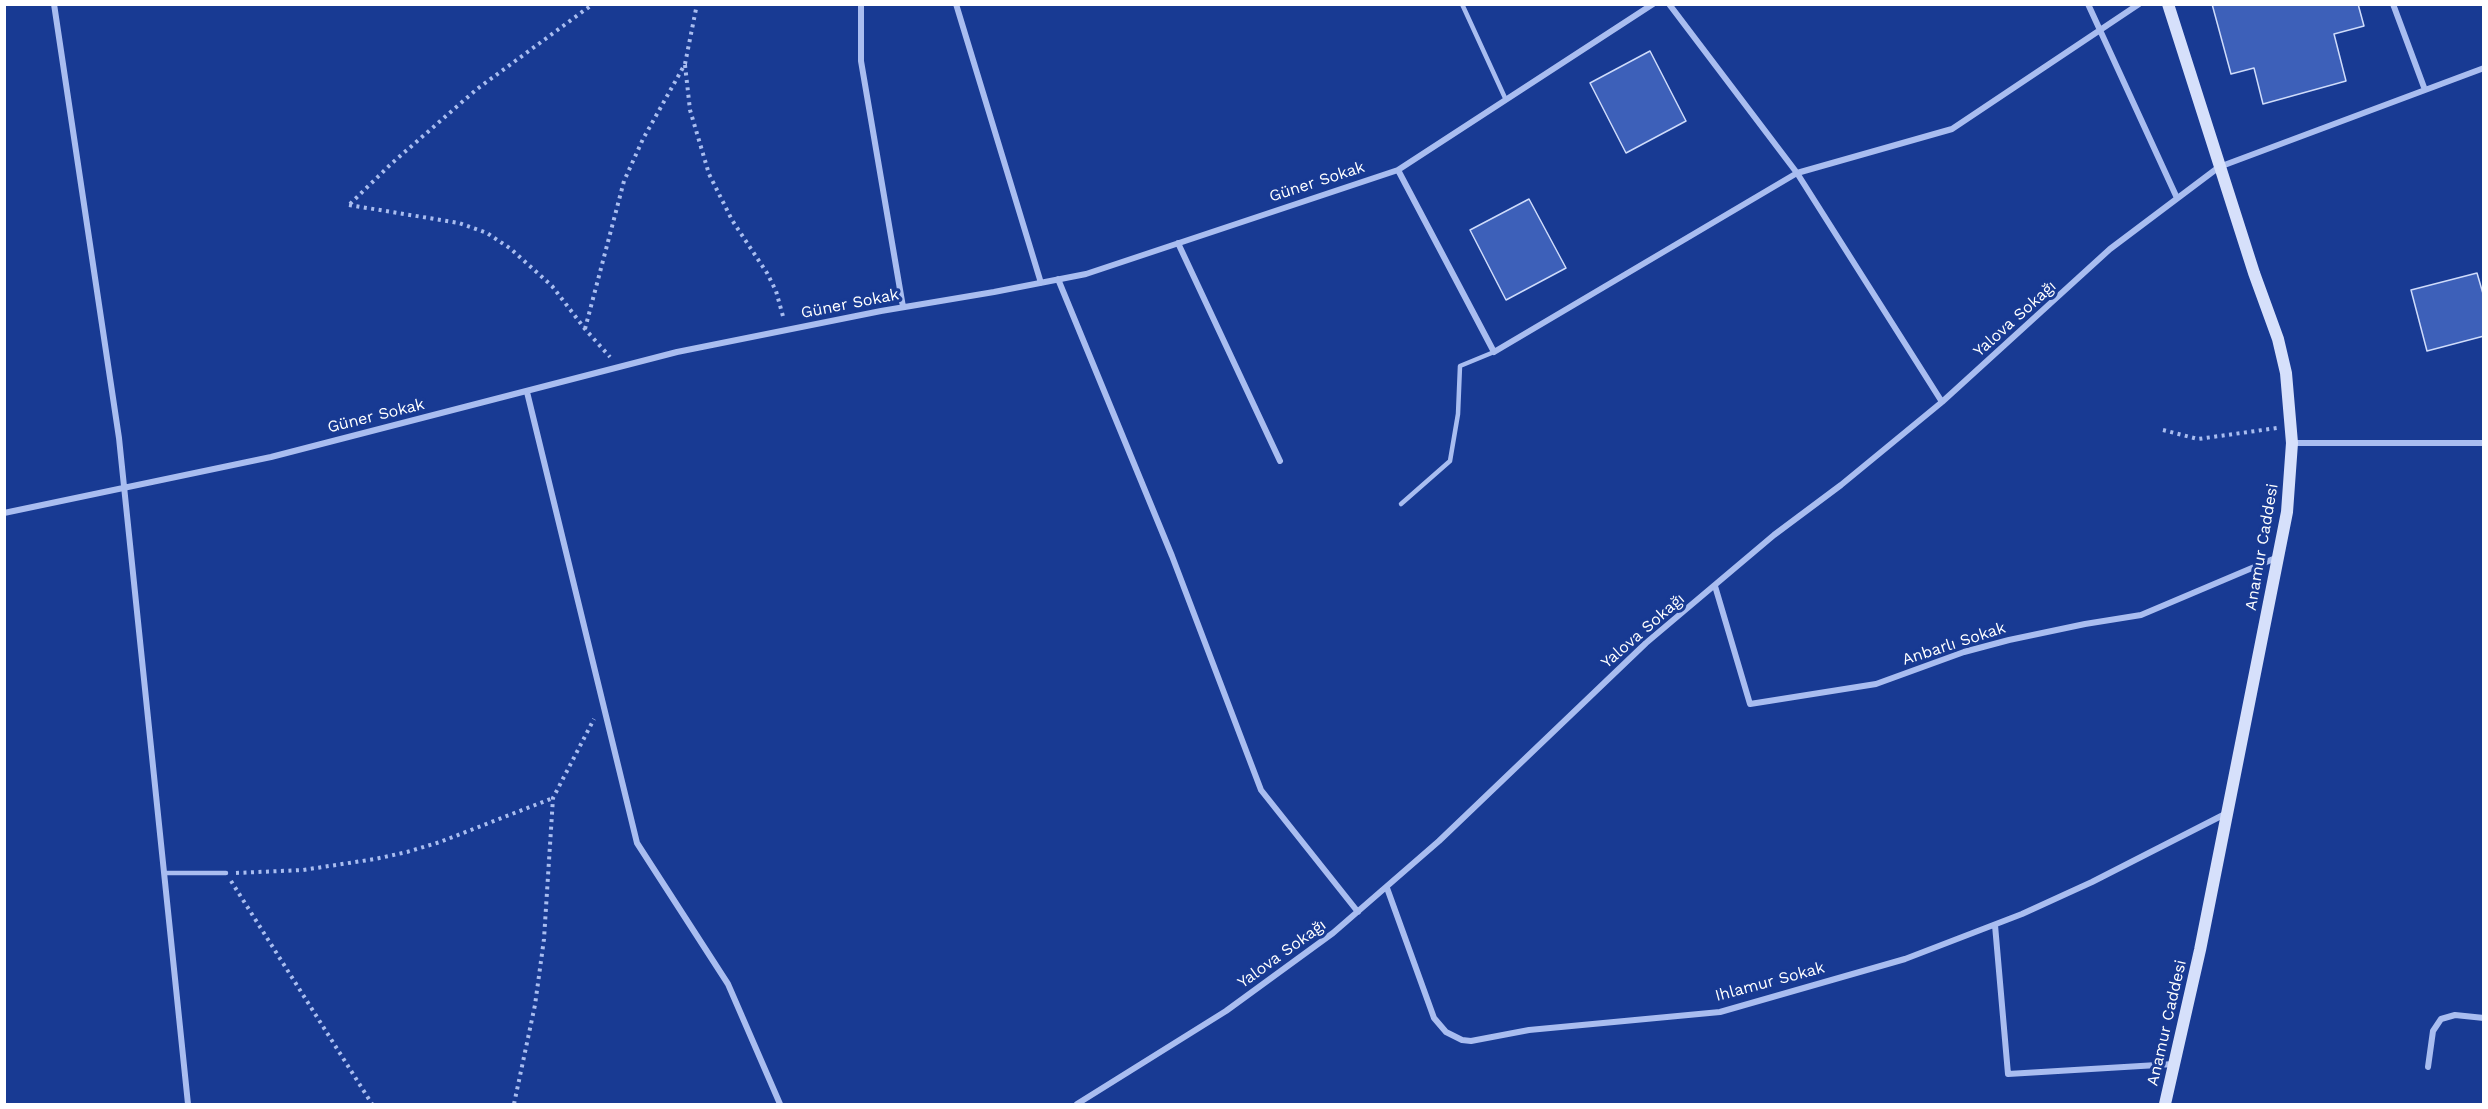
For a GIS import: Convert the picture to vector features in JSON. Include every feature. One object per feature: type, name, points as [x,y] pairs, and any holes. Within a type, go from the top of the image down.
[{"type":"street","points":[[54,4],[117,426],[188,1104]]},
{"type":"street","points":[[861,4],[861,61],[903,307]]},
{"type":"street","points":[[956,4],[1041,283]]},
{"type":"street","name":"Güner Sokak","points":[[4,513],[271,457],[677,352],[903,307],[1086,274],[1398,170],[1653,4]]},
{"type":"street","points":[[1669,4],[1797,173],[1942,402]]},
{"type":"street","points":[[2088,4],[2177,198]]},
{"type":"street","points":[[1398,170],[1494,351],[1797,173],[1952,129],[2139,4]]},
{"type":"street","name":"Anamur Caddesi","points":[[2165,1104],[2200,950],[2287,512],[2292,443],[2286,374],[2278,339],[2219,167],[2168,4]]},
{"type":"street","points":[[2393,4],[2425,90]]},
{"type":"street","name":"Yalova Sokağı","points":[[1079,1104],[1226,1011],[1277,975],[1358,912],[1387,888],[1543,743],[1646,643],[1774,535],[1841,485],[1942,402],[2110,249],[2219,167],[2484,68]]},
{"type":"street","points":[[1178,243],[1280,461]]},
{"type":"street","points":[[1058,279],[1172,556],[1261,790],[1358,912]]},
{"type":"street","points":[[527,392],[637,843],[728,984],[780,1104]]},
{"type":"street","points":[[2292,443],[2484,443]]},
{"type":"street","name":"Anbarlı Sokak","points":[[1715,586],[1750,704],[1876,684],[1965,652],[2010,640],[2141,615],[2278,557]]},
{"type":"street","name":"Ihlamur Sokak","points":[[1387,888],[1434,1018],[1446,1032],[1462,1040],[1471,1041],[1530,1030],[1720,1012],[1905,959],[1995,925],[2092,882],[2228,812]]},
{"type":"street","points":[[1995,925],[2008,1074],[2174,1064]]},
{"type":"street","points":[[2428,1067],[2433,1031],[2441,1019],[2455,1015],[2484,1018]]},
{"type":"lane","points":[[1462,4],[1506,100]]},
{"type":"lane","points":[[1401,504],[1450,461],[1458,414],[1460,366],[1494,351]]},
{"type":"lane","points":[[164,873],[226,873]]},
{"type":"path","points":[[593,4],[477,89],[391,164],[349,205],[459,223],[487,233],[511,249],[539,274],[619,367]]},
{"type":"path","points":[[585,329],[624,181],[638,150],[685,64],[697,4]]},
{"type":"path","points":[[685,64],[690,110],[709,174],[732,220],[767,273],[776,291],[787,330]]},
{"type":"path","points":[[2163,430],[2198,439],[2291,426]]},
{"type":"path","points":[[514,1104],[535,1005],[544,939],[554,798],[602,702]]},
{"type":"path","points":[[226,873],[303,870],[375,859],[440,842],[554,798]]},
{"type":"path","points":[[226,873],[372,1104]]},
{"type":"building","points":[[2212,4],[2358,4],[2364,26],[2334,34],[2346,81],[2263,104],[2254,68],[2231,74]]},
{"type":"building","points":[[1650,51],[1686,121],[1626,153],[1590,83]]},
{"type":"building","points":[[1529,199],[1566,268],[1506,300],[1470,230]]},
{"type":"building","points":[[2477,273],[2484,297],[2484,336],[2427,351],[2411,290]]}]
